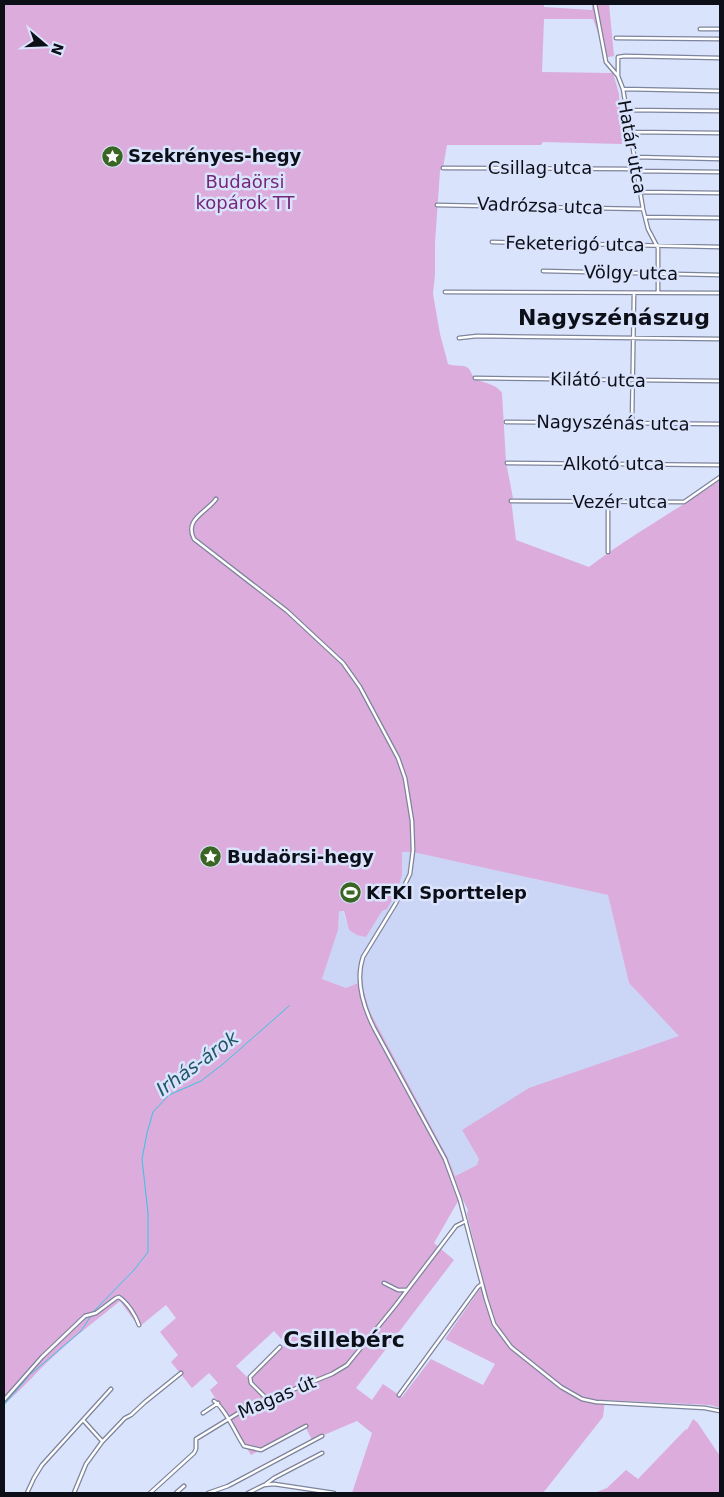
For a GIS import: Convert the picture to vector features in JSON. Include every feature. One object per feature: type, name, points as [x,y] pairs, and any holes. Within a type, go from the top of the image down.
[{"type":"street","name":"Határ utca","points":[[595,4],[606,62],[618,76],[623,89],[643,209],[648,229],[657,246],[658,292]]},
{"type":"street","points":[[700,29],[720,29]]},
{"type":"street","points":[[616,38],[720,39]]},
{"type":"street","points":[[618,76],[618,57],[720,58]]},
{"type":"street","points":[[623,89],[720,91]]},
{"type":"street","points":[[627,110],[720,111]]},
{"type":"street","points":[[630,132],[720,133]]},
{"type":"street","points":[[635,157],[720,159]]},
{"type":"street","name":"Csillag utca","points":[[443,168],[720,172]]},
{"type":"street","points":[[641,192],[720,194]]},
{"type":"street","name":"Vadrózsa utca","points":[[437,205],[643,209]]},
{"type":"street","points":[[645,217],[720,218]]},
{"type":"street","name":"Feketerigó utca","points":[[492,242],[720,247]]},
{"type":"street","name":"Völgy utca","points":[[542,271],[720,275]]},
{"type":"street","points":[[445,292],[658,292],[720,294]]},
{"type":"street","points":[[632,423],[634,293]]},
{"type":"street","points":[[459,338],[470,336],[720,339]]},
{"type":"street","name":"Kilátó utca","points":[[475,378],[720,381]]},
{"type":"street","name":"Nagyszénás utca","points":[[506,422],[720,424]]},
{"type":"street","name":"Alkotó utca","points":[[507,463],[720,464]]},
{"type":"street","name":"Vezér utca","points":[[511,501],[684,502],[720,477]]},
{"type":"street","points":[[216,498],[209,508],[197,516],[191,524],[192,537],[202,547],[287,611],[349,670],[398,758],[405,778],[413,834],[410,874],[400,895],[363,957],[361,991],[365,1009],[374,1028],[446,1159],[466,1221],[491,1317],[502,1337],[511,1347],[574,1395],[596,1402],[705,1408],[720,1411]]},
{"type":"street","points":[[608,502],[608,552]]},
{"type":"street","name":"Magas út","points":[[150,1493],[194,1454],[196,1439],[228,1419],[267,1399],[332,1374],[347,1365],[456,1226],[466,1221]]},
{"type":"street","points":[[384,1283],[400,1290],[406,1290]]},
{"type":"street","points":[[399,1395],[482,1284]]},
{"type":"street","points":[[400,1290],[402,1296]]},
{"type":"street","points":[[4,1400],[42,1357],[85,1316],[96,1313],[116,1298],[122,1299],[135,1315],[139,1326]]},
{"type":"street","points":[[267,1399],[251,1383],[250,1377],[280,1347]]},
{"type":"street","points":[[74,1493],[86,1464],[102,1442],[125,1418],[131,1416],[144,1402],[181,1373]]},
{"type":"street","points":[[27,1493],[42,1465],[112,1390]]},
{"type":"street","points":[[203,1414],[216,1402],[244,1446],[261,1450],[306,1426]]},
{"type":"street","points":[[83,1420],[102,1442]]},
{"type":"street","points":[[208,1493],[228,1486],[322,1436]]},
{"type":"street","points":[[248,1493],[322,1453]]},
{"type":"street","points":[[266,1484],[279,1484],[334,1493]]},
{"type":"street","points":[[176,1493],[184,1486]]},
{"type":"shaded area","points":[[402,852],[413,852],[608,895],[629,983],[680,1036],[629,1053],[462,1130],[479,1159],[477,1165],[454,1176],[448,1158],[370,1012],[363,988],[363,981],[346,988],[322,979],[338,930],[339,910],[343,911],[349,930],[366,937],[402,875]]},
{"type":"green space","name":"Budaörsi kopárok TT","points":[[4,4],[544,4],[544,7],[592,10],[592,4],[609,4],[614,56],[603,58],[601,41],[593,19],[544,19],[542,72],[613,73],[619,94],[622,144],[543,142],[541,145],[447,145],[443,168],[440,171],[433,294],[440,334],[448,364],[466,367],[475,378],[493,385],[502,393],[506,462],[513,498],[511,499],[516,540],[589,567],[720,480],[720,1408],[710,1405],[605,1400],[603,1417],[543,1493],[352,1493],[372,1433],[357,1421],[312,1440],[305,1426],[251,1455],[210,1390],[218,1383],[209,1373],[192,1388],[171,1362],[178,1355],[160,1332],[176,1318],[166,1305],[139,1327],[120,1301],[62,1349],[4,1404]],"holes":[[[402,852],[413,852],[608,895],[629,983],[679,1036],[529,1088],[462,1130],[479,1159],[477,1165],[455,1176],[448,1158],[370,1012],[363,988],[363,981],[346,988],[322,979],[338,930],[339,911],[344,911],[349,930],[357,935],[366,937],[382,911],[387,909],[396,893],[402,875]],[[461,1196],[468,1210],[467,1214],[484,1283],[445,1339],[495,1364],[483,1385],[431,1359],[402,1397],[383,1384],[372,1400],[356,1388],[454,1260],[434,1243]],[[274,1331],[286,1344],[249,1379],[236,1366]]]},
{"type":"green space","points":[[693,1419],[720,1456],[720,1493],[594,1493],[607,1488],[626,1470],[638,1479],[687,1430]]},
{"type":"waterway","name":"Irhás-árok","points":[[93,1312],[134,1270],[148,1252],[148,1213],[142,1159],[153,1112],[169,1095],[201,1081],[223,1064],[289,1006]]},
{"type":"waterway","name":"Irhás-árok","points":[[31,1374],[81,1331],[91,1316]]},
{"type":"waterway","name":"Irhás-árok","points":[[4,1405],[28,1377]]},
{"type":"place","name":"Szekrényes-hegy","points":[[112,156]]},
{"type":"place","name":"Budaörsi-hegy","points":[[211,857]]},
{"type":"place","name":"KFKI Sporttelep","points":[[350,893]]},
{"type":"district","name":"Nagyszénászug","points":[[614,317]]},
{"type":"district","name":"Csillebérc","points":[[344,1339]]}]
